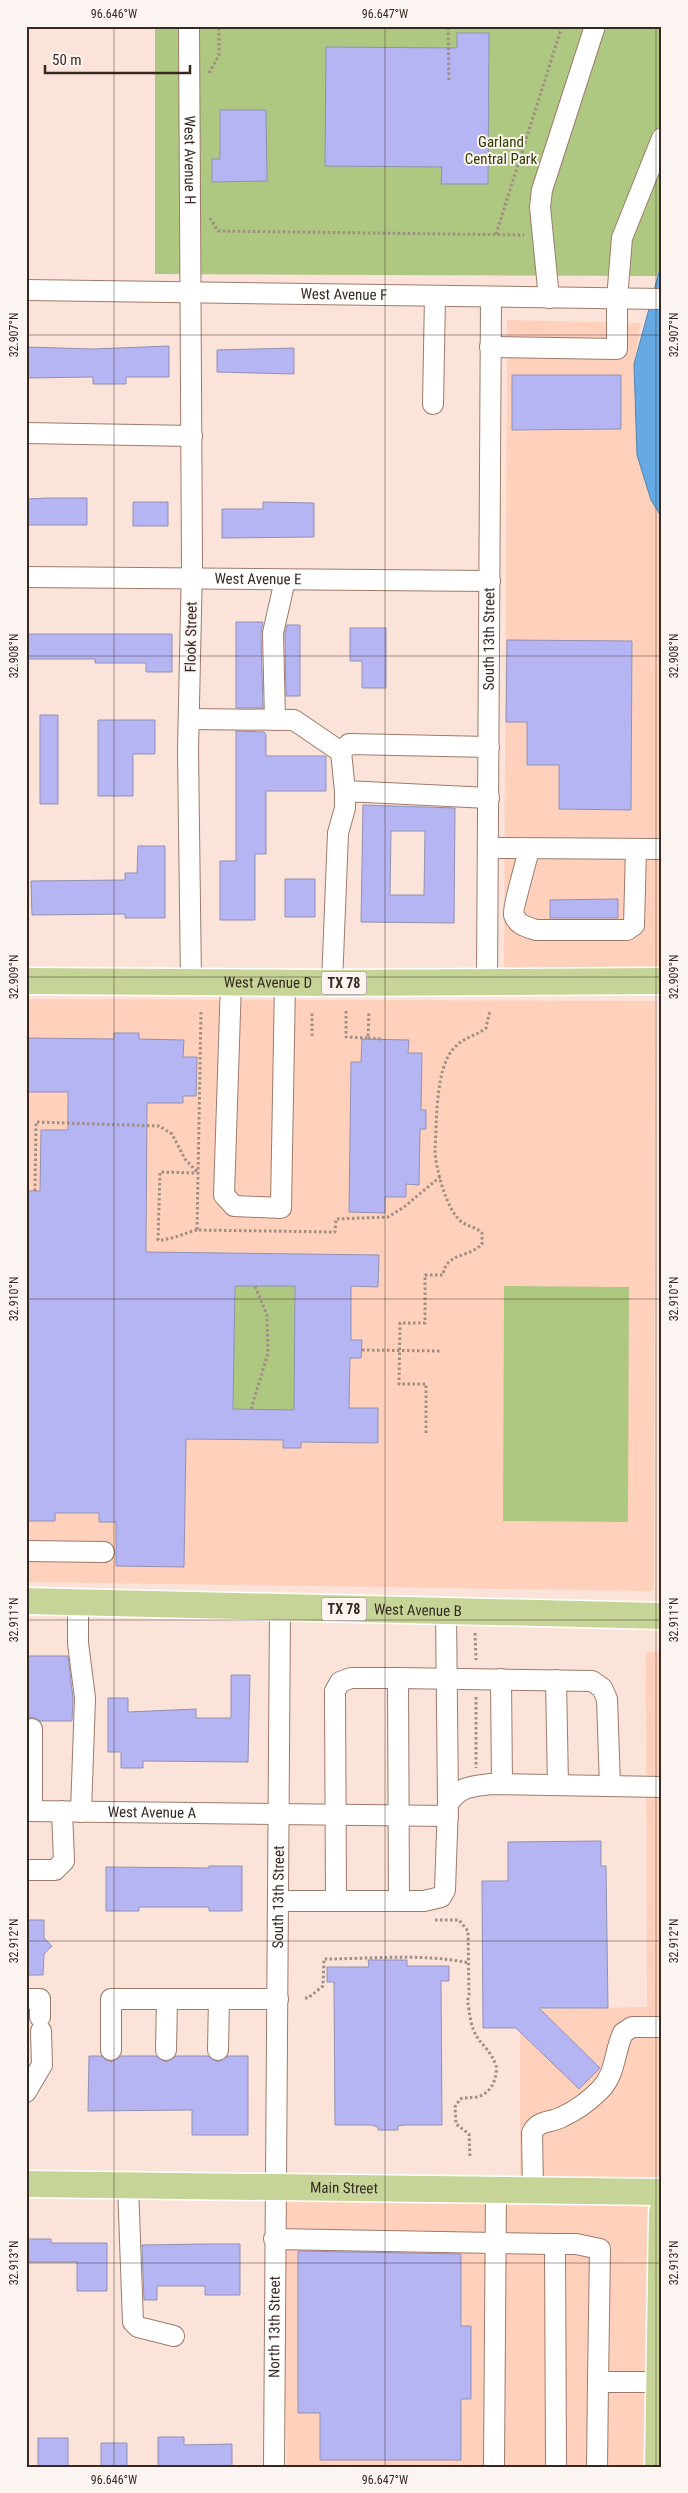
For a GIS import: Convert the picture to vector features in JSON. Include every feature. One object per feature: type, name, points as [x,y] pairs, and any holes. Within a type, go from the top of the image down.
[{"type":"main road","name":"West Avenue D","points":[[26,981],[332,983],[662,981]]},
{"type":"main road","name":"West Avenue B","points":[[26,1601],[662,1616]]},
{"type":"main road","name":"Main Street","points":[[26,2184],[662,2192]]},
{"type":"main road","points":[[658,2467],[662,2212]]},
{"type":"street","name":"West Avenue H","points":[[189,26],[190,292]]},
{"type":"street","points":[[550,298],[540,206],[542,190],[595,26]]},
{"type":"street","points":[[490,347],[617,349],[617,299],[622,238],[662,138]]},
{"type":"street","name":"West Avenue F","points":[[26,290],[655,299]]},
{"type":"street","name":"Flook Street","points":[[190,292],[192,436],[192,580],[189,719],[191,982]]},
{"type":"street","points":[[433,404],[435,296]]},
{"type":"street","name":"South 13th Street","points":[[487,982],[491,297]]},
{"type":"street","points":[[26,433],[192,436]]},
{"type":"street","name":"West Avenue E","points":[[26,577],[192,580],[490,580]]},
{"type":"street","points":[[275,720],[273,633],[286,580]]},
{"type":"street","points":[[189,719],[294,720],[341,752],[345,808],[338,833],[332,983]]},
{"type":"street","points":[[341,752],[350,744],[489,747]]},
{"type":"street","points":[[345,791],[489,798]]},
{"type":"street","points":[[489,848],[662,849]]},
{"type":"street","points":[[529,848],[525,872],[513,908],[514,917],[522,925],[536,930],[627,930],[634,925],[636,849]]},
{"type":"street","points":[[231,982],[224,1195],[234,1206],[281,1208],[285,982]]},
{"type":"street","points":[[26,1551],[104,1552]]},
{"type":"street","points":[[26,1870],[55,1870],[64,1861],[72,1811],[85,1698],[78,1643],[78,1602]]},
{"type":"street","name":"South 13th Street","points":[[274,2186],[278,1999],[280,1607]]},
{"type":"street","points":[[278,1902],[424,1901],[440,1897],[445,1890],[448,1816],[446,1611]]},
{"type":"street","points":[[336,1901],[335,1691],[340,1682],[351,1678],[592,1681],[602,1688],[607,1699],[610,1786]]},
{"type":"street","points":[[398,1678],[399,1901]]},
{"type":"street","points":[[501,1679],[502,1784]]},
{"type":"street","points":[[556,1680],[558,1785]]},
{"type":"street","points":[[29,1811],[32,1729]]},
{"type":"street","points":[[448,1816],[455,1794],[466,1787],[502,1784],[662,1787]]},
{"type":"street","name":"West Avenue A","points":[[29,1811],[448,1816]]},
{"type":"street","points":[[26,1999],[40,1999],[42,2065],[26,2092]]},
{"type":"street","points":[[112,2050],[112,1999],[278,1999]]},
{"type":"street","points":[[166,2050],[167,1999]]},
{"type":"street","points":[[218,2050],[219,2000]]},
{"type":"street","points":[[533,2190],[532,2133],[535,2127],[560,2118],[601,2090],[610,2078],[623,2033],[632,2028],[662,2028]]},
{"type":"street","points":[[128,2185],[133,2322],[138,2327],[174,2336]]},
{"type":"street","name":"North 13th Street","points":[[274,2186],[274,2467]]},
{"type":"street","points":[[494,2467],[496,2190]]},
{"type":"street","points":[[274,2238],[576,2244],[600,2249],[597,2467]]},
{"type":"street","points":[[555,2244],[556,2467]]},
{"type":"street","points":[[598,2382],[660,2382]]},
{"type":"path","points":[[207,77],[219,55],[219,26]]},
{"type":"path","points":[[449,80],[448,26],[514,26]]},
{"type":"path","points":[[496,234],[562,26]]},
{"type":"path","points":[[205,212],[218,231],[532,235]]},
{"type":"path","points":[[426,1433],[426,1384],[399,1384],[400,1323],[425,1324],[425,1275],[443,1275],[446,1264],[450,1259],[477,1250],[482,1244],[482,1233],[477,1228],[462,1222],[450,1207],[435,1161],[435,1149],[442,1073],[447,1060],[453,1049],[464,1039],[486,1028],[490,1010]]},
{"type":"path","points":[[312,1011],[312,1036]]},
{"type":"path","points":[[346,1011],[346,1038],[381,1039]]},
{"type":"path","points":[[368,1038],[369,1011]]},
{"type":"path","points":[[35,1191],[36,1122],[160,1126],[172,1134],[185,1159],[198,1173],[160,1172],[158,1240],[170,1240],[179,1234],[197,1230]]},
{"type":"path","points":[[250,1409],[268,1353],[267,1315],[255,1286]]},
{"type":"path","points":[[362,1350],[440,1351]]},
{"type":"path","points":[[475,1631],[476,1665]]},
{"type":"path","points":[[476,1693],[476,1771]]},
{"type":"path","points":[[459,1920],[468,1931],[469,1995],[466,2002],[470,2027],[478,2041],[494,2059],[497,2072],[494,2083],[485,2093],[480,2096],[460,2099],[455,2108],[456,2124],[465,2129],[469,2134],[470,2158]]},
{"type":"path","points":[[305,1998],[308,1998],[323,1986],[324,1959],[427,1959],[469,1962]]},
{"type":"shaded area","points":[[507,320],[641,323],[634,364],[651,500],[662,518],[662,968],[504,969]]},
{"type":"shaded area","points":[[26,999],[655,1001],[654,1586],[652,1591],[26,1582]]},
{"type":"shaded area","points":[[646,1652],[662,1652],[662,2467],[287,2467],[281,2201],[520,2202],[520,2010],[647,2007]]},
{"type":"green space","name":"Garland Central Park","points":[[155,26],[662,26],[662,261],[657,276],[155,274]]},
{"type":"green space","points":[[235,1286],[295,1286],[294,1410],[233,1409]]},
{"type":"green space","points":[[504,1286],[629,1287],[628,1522],[503,1521]]},
{"type":"water","points":[[662,261],[662,518],[651,500],[637,455],[634,364]]},
{"type":"building","points":[[457,33],[489,33],[488,184],[441,184],[442,167],[325,166],[326,47],[457,48]]},
{"type":"building","points":[[220,110],[266,110],[267,181],[212,182],[212,159],[220,159]]},
{"type":"building","points":[[169,346],[169,377],[126,377],[126,384],[93,384],[93,377],[26,378],[26,347],[93,349]]},
{"type":"building","points":[[294,348],[294,374],[217,372],[217,350]]},
{"type":"building","points":[[512,375],[621,375],[621,429],[512,430]]},
{"type":"building","points":[[87,498],[87,525],[26,525],[26,499]]},
{"type":"building","points":[[133,502],[168,502],[168,526],[133,526]]},
{"type":"building","points":[[263,502],[314,503],[314,537],[222,538],[222,509],[263,509]]},
{"type":"building","points":[[236,622],[263,622],[261,633],[263,708],[236,708]]},
{"type":"building","points":[[287,625],[300,625],[300,696],[286,696],[285,634]]},
{"type":"building","points":[[350,628],[386,628],[386,688],[362,688],[362,661],[350,661]]},
{"type":"building","points":[[26,634],[172,634],[172,672],[146,672],[146,663],[95,663],[95,659],[26,659]]},
{"type":"building","points":[[507,640],[632,641],[631,810],[559,809],[559,765],[527,765],[527,722],[506,722]]},
{"type":"building","points":[[40,715],[58,715],[58,804],[40,804]]},
{"type":"building","points":[[98,720],[155,720],[155,754],[133,754],[133,796],[98,796]]},
{"type":"building","points":[[236,731],[264,732],[266,734],[266,756],[326,756],[326,791],[266,791],[266,854],[255,854],[255,920],[220,920],[220,861],[236,861]]},
{"type":"building","points":[[363,805],[455,808],[454,923],[361,922]],"holes":[[[391,831],[425,831],[424,895],[390,895]]]},
{"type":"building","points":[[138,846],[165,846],[165,918],[125,918],[125,914],[32,915],[31,881],[125,880],[125,873],[137,873]]},
{"type":"building","points":[[285,879],[315,879],[315,917],[285,917]]},
{"type":"building","points":[[618,899],[618,918],[550,918],[550,900]]},
{"type":"building","points":[[114,1033],[139,1033],[139,1039],[184,1040],[183,1057],[197,1057],[196,1096],[183,1096],[183,1103],[147,1103],[146,1252],[379,1255],[378,1287],[351,1286],[351,1340],[362,1340],[361,1358],[350,1358],[349,1408],[378,1408],[378,1443],[301,1442],[301,1448],[283,1448],[283,1440],[186,1439],[184,1567],[116,1566],[116,1522],[99,1522],[99,1513],[55,1513],[55,1521],[26,1521],[26,1191],[40,1191],[41,1130],[68,1130],[68,1092],[26,1092],[26,1038],[114,1039]],"holes":[[[235,1286],[295,1286],[294,1410],[233,1409]]]},
{"type":"building","points":[[362,1039],[409,1040],[408,1053],[422,1053],[421,1110],[426,1110],[426,1129],[420,1129],[419,1185],[406,1184],[406,1197],[385,1197],[385,1213],[349,1212],[351,1062],[361,1062]]},
{"type":"building","points":[[26,1656],[68,1656],[73,1699],[72,1721],[40,1721],[32,1717],[26,1719]]},
{"type":"building","points":[[231,1675],[250,1675],[248,1762],[143,1761],[143,1768],[121,1768],[121,1752],[108,1752],[108,1698],[128,1698],[128,1712],[196,1709],[196,1718],[231,1718]]},
{"type":"building","points":[[601,1841],[601,1866],[606,1866],[608,2008],[539,2008],[600,2068],[579,2089],[516,2028],[483,2028],[482,1881],[508,1881],[508,1842]]},
{"type":"building","points":[[209,1866],[242,1866],[242,1911],[209,1911],[209,1907],[139,1907],[139,1911],[106,1911],[106,1867],[209,1868]]},
{"type":"building","points":[[26,1920],[44,1920],[44,1938],[52,1946],[44,1954],[43,1975],[26,1975]]},
{"type":"building","points":[[368,1960],[407,1960],[407,1966],[449,1966],[449,1981],[441,1981],[442,2125],[405,2125],[398,2126],[398,2130],[378,2130],[378,2127],[371,2125],[335,2125],[334,1982],[327,1982],[327,1967],[369,1967]]},
{"type":"building","points":[[89,2056],[101,2056],[111,2062],[121,2056],[156,2056],[166,2062],[176,2056],[208,2056],[218,2062],[228,2056],[248,2056],[248,2135],[192,2135],[192,2110],[88,2111]]},
{"type":"building","points":[[26,2239],[51,2239],[51,2243],[107,2243],[107,2291],[77,2291],[77,2262],[26,2262]]},
{"type":"building","points":[[240,2244],[240,2295],[205,2295],[205,2286],[157,2286],[157,2300],[144,2300],[142,2245]]},
{"type":"building","points":[[298,2251],[461,2254],[461,2326],[471,2326],[471,2399],[461,2399],[461,2460],[320,2460],[320,2413],[298,2413]]},
{"type":"building","points":[[158,2437],[184,2437],[184,2445],[232,2444],[232,2467],[158,2467]]},
{"type":"building","points":[[38,2438],[68,2438],[68,2467],[38,2467]]},
{"type":"building","points":[[101,2443],[127,2443],[127,2467],[101,2467]]}]
